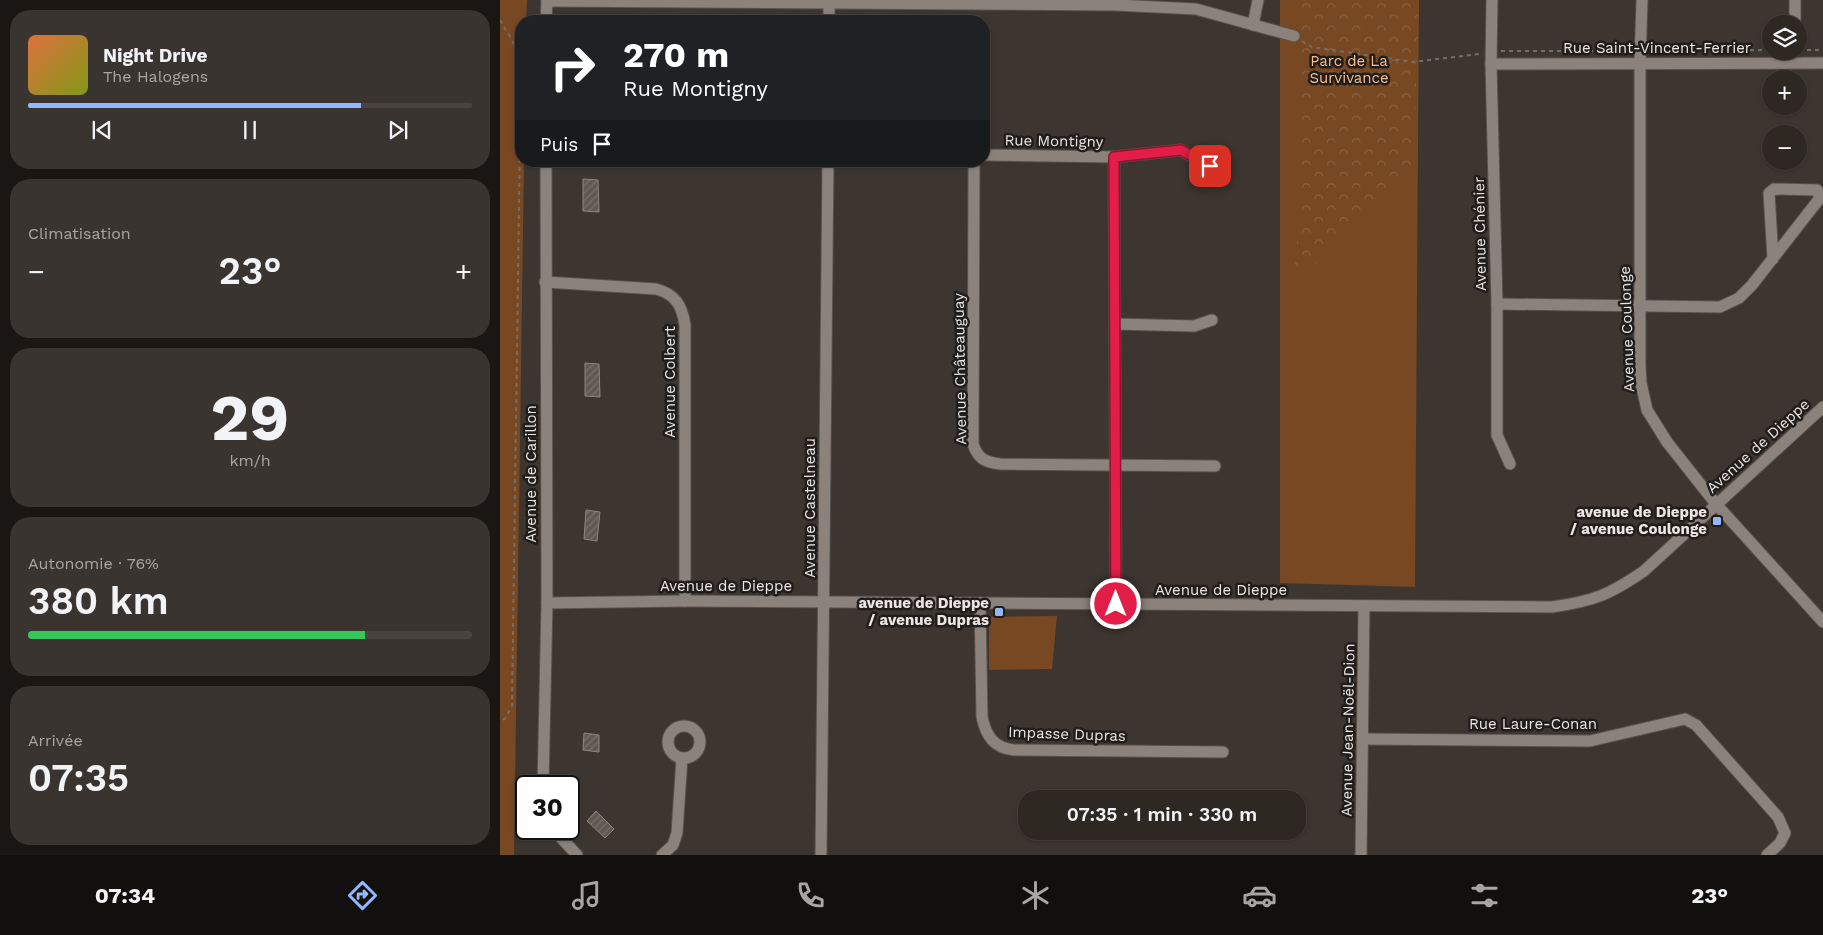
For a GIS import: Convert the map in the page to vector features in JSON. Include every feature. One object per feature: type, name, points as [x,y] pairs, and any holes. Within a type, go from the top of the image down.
[{"type":"street","points":[[1253,25],[1258,0]]},
{"type":"street","name":"Avenue Chénier","points":[[1492,0],[1491,64],[1497,304],[1496,435],[1510,464]]},
{"type":"street","name":"Avenue Coulonge","points":[[1642,0],[1640,62],[1640,383],[1648,410],[1666,442],[1716,504],[1823,622]]},
{"type":"street","points":[[1795,0],[1795,15]]},
{"type":"street","points":[[546,15],[547,1],[1115,2],[1196,9],[1294,36]]},
{"type":"street","points":[[829,2],[829,15]]},
{"type":"street","name":"Rue Saint-Vincent-Ferrier","points":[[1491,64],[1762,58]]},
{"type":"street","name":"Rue Saint-Vincent-Ferrier","points":[[1807,60],[1823,63]]},
{"type":"street","name":"Rue Montigny","points":[[990,155],[1114,157],[1181,150],[1210,166]]},
{"type":"street","points":[[1114,157],[1116,604]]},
{"type":"street","name":"Avenue de Carillon","points":[[543,775],[547,603],[546,167]]},
{"type":"street","name":"Avenue Castelneau","points":[[821,855],[828,167]]},
{"type":"street","name":"Avenue Châteauguay","points":[[974,167],[973,444],[977,455],[981,459],[1000,464],[1215,466]]},
{"type":"street","points":[[1497,304],[1720,307],[1739,298],[1752,285],[1773,259],[1820,198],[1817,190],[1774,189],[1769,193],[1773,259]]},
{"type":"street","name":"Avenue Colbert","points":[[545,282],[656,289],[669,292],[683,311],[685,325],[685,601]]},
{"type":"street","points":[[1115,324],[1194,326],[1212,320]]},
{"type":"street","name":"Avenue de Dieppe","points":[[547,603],[685,601],[1552,607],[1587,602],[1616,590],[1644,572],[1823,408]]},
{"type":"street","name":"Impasse Dupras","points":[[980,603],[982,717],[985,733],[992,742],[1005,749],[1014,750],[1223,752]]},
{"type":"street","name":"Avenue Jean-Noël-Dion","points":[[1361,855],[1364,739],[1364,606]]},
{"type":"street","name":"Rue Laure-Conan","points":[[1364,739],[1590,741],[1685,720],[1696,725],[1778,817],[1785,833],[1780,842],[1767,855]]},
{"type":"street","points":[[662,855],[673,845],[677,833],[682,758]]},
{"type":"street","points":[[563,840],[576,855]]},
{"type":"path","points":[[500,20],[515,47]]},
{"type":"path","points":[[1807,50],[1823,50]]},
{"type":"path","points":[[500,721],[505,719],[512,706],[520,167]]},
{"type":"green space","points":[[500,0],[527,0],[526,15],[515,15],[515,167],[524,167],[514,855],[500,855]]},
{"type":"green space","name":"Parc de La Survivance","points":[[1280,0],[1419,0],[1415,587],[1280,583]]},
{"type":"green space","points":[[1301,0],[1419,0],[1413,173],[1362,212],[1311,269],[1292,279],[1299,228]]},
{"type":"green space","points":[[1057,616],[1052,669],[989,670],[989,617]]},
{"type":"building","points":[[583,179],[598,180],[599,212],[583,211]]},
{"type":"building","points":[[585,363],[599,364],[600,397],[585,396]]},
{"type":"building","points":[[586,510],[600,512],[597,541],[584,539]]},
{"type":"building","points":[[584,733],[599,735],[599,752],[583,750]]},
{"type":"building","points":[[596,811],[614,829],[605,838],[587,821]]},
{"type":"place","name":"avenue de Dieppe / avenue Coulonge","points":[[1717,521]]},
{"type":"place","name":"avenue de Dieppe / avenue Dupras","points":[[999,612]]},
{"type":"route","points":[[1116,604],[1114,157],[1181,150],[1210,166]]}]
